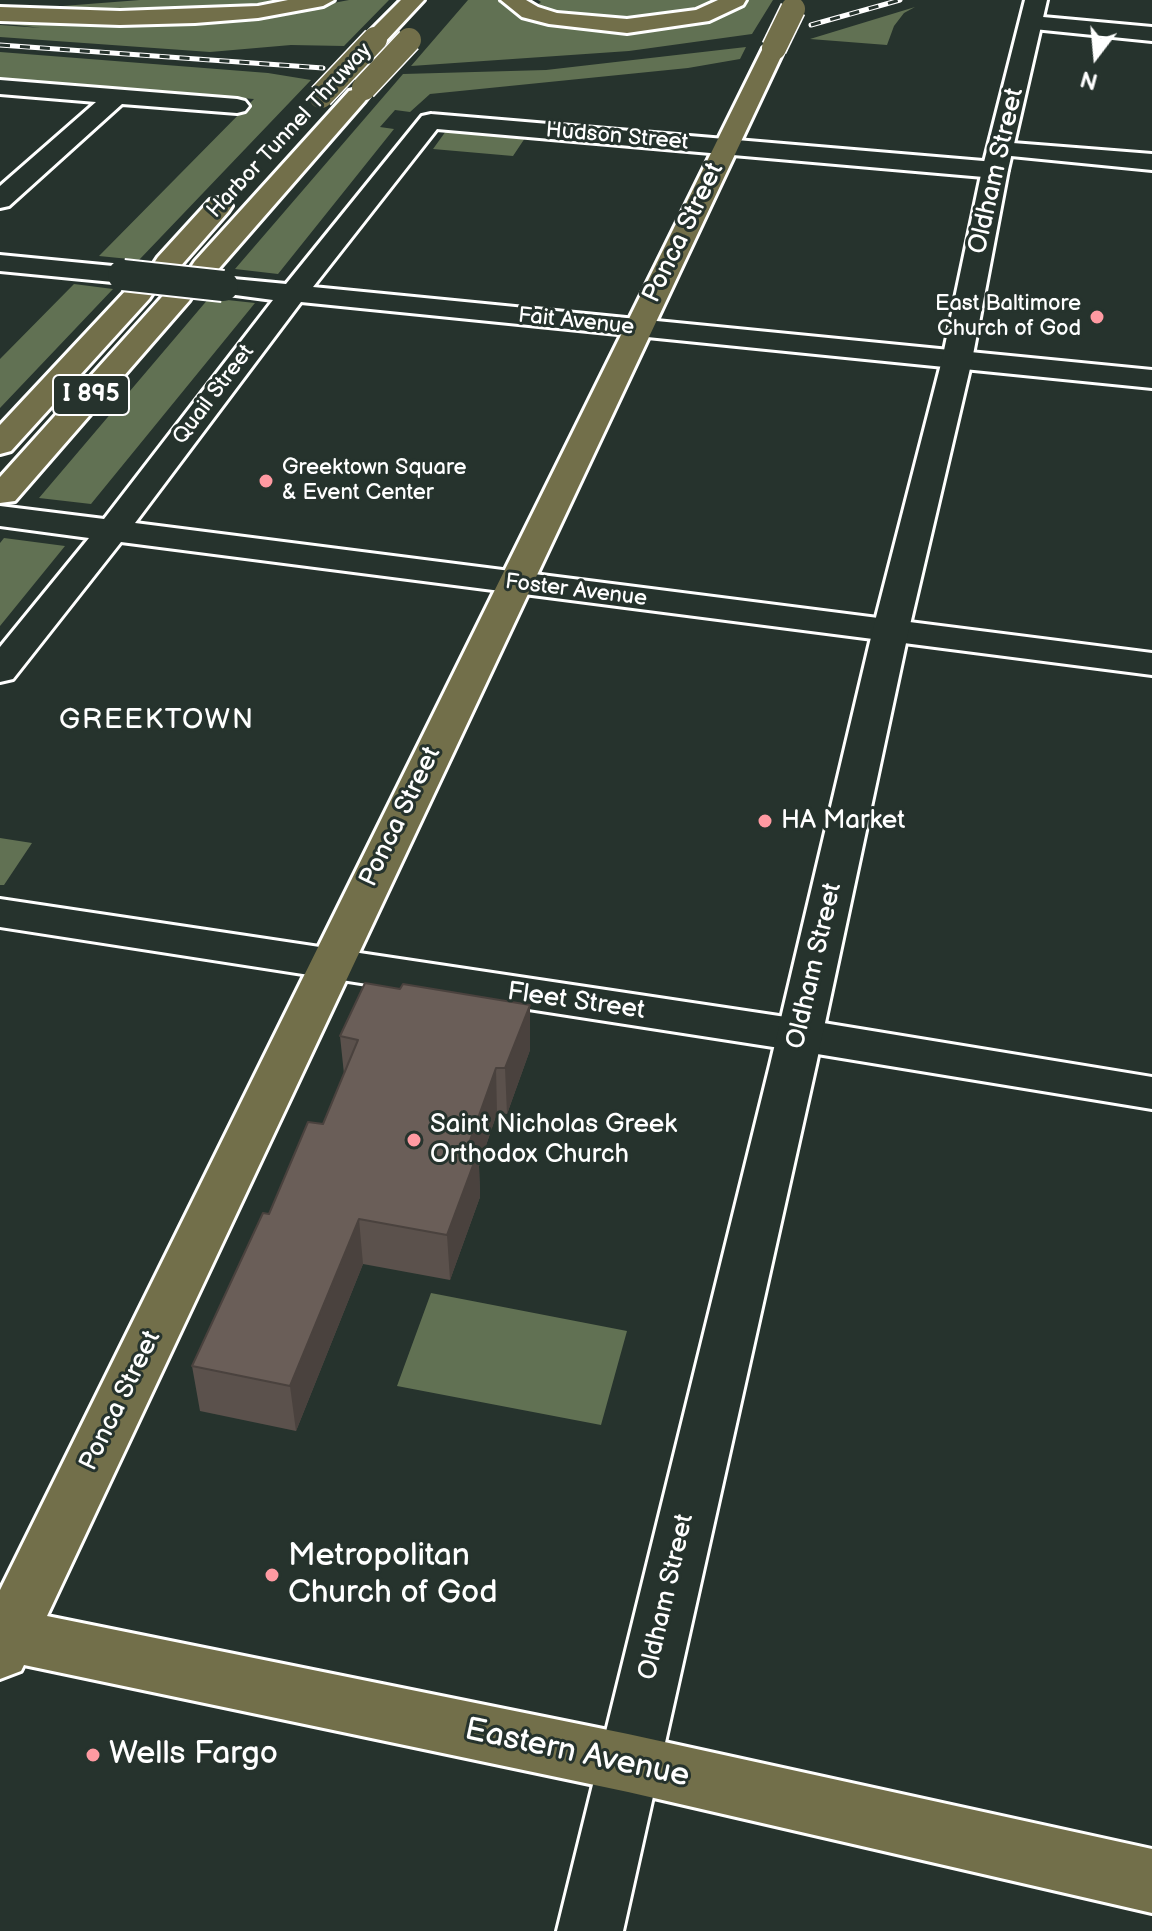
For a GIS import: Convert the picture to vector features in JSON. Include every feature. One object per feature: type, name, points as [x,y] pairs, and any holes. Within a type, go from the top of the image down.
[{"type":"main road","points":[[0,6],[117,0]]},
{"type":"main road","points":[[0,14],[120,18],[195,16],[258,12],[323,0]]},
{"type":"main road","name":"Harbor Tunnel Thruway","points":[[312,105],[413,0]]},
{"type":"main road","points":[[512,0],[530,12],[557,19],[627,26],[687,20],[712,13],[735,0]]},
{"type":"main road","name":"Ponca Street","points":[[3,1640],[795,4]]},
{"type":"main road","name":"Harbor Tunnel Thruway","points":[[214,276],[357,96],[427,20]]},
{"type":"main road","name":"Harbor Tunnel Thruway","points":[[168,263],[234,190]]},
{"type":"main road","name":"I 895","points":[[0,444],[131,284]]},
{"type":"main road","name":"I 895","points":[[9,509],[179,295]]},
{"type":"main road","name":"Eastern Avenue","points":[[3,1640],[628,1763],[1152,1881]]},
{"type":"street","points":[[1034,12],[1152,34]]},
{"type":"street","name":"Oldham Street","points":[[590,1931],[891,629],[957,360],[998,159],[1034,12]]},
{"type":"street","points":[[0,87],[237,106]]},
{"type":"street","points":[[0,200],[117,96]]},
{"type":"street","name":"Hudson Street","points":[[431,121],[727,147],[998,159],[1152,162]]},
{"type":"street","name":"Quail Street","points":[[0,671],[113,530],[293,293],[431,121]]},
{"type":"street","points":[[13,156],[46,159]]},
{"type":"street","name":"Fait Avenue","points":[[0,263],[131,284],[214,276],[293,293],[1152,379]]},
{"type":"street","name":"Foster Avenue","points":[[9,509],[113,530],[1152,664]]},
{"type":"street","name":"Fleet Street","points":[[0,913],[330,966],[799,1035],[1152,1093]]},
{"type":"green space","points":[[140,0],[306,0],[275,6],[142,13],[24,9]]},
{"type":"green space","points":[[349,0],[389,0],[344,46],[291,45],[210,52],[0,37],[0,25],[41,28],[0,23],[0,20],[265,16]]},
{"type":"green space","points":[[468,0],[501,0],[522,14],[591,27],[738,7],[747,0],[773,0],[752,34],[629,51],[411,66]]},
{"type":"green space","points":[[538,0],[720,0],[694,12],[633,19],[562,14],[537,5],[541,2]]},
{"type":"green space","points":[[915,7],[904,13],[894,26],[887,45],[810,39]]},
{"type":"green space","points":[[746,47],[740,59],[688,68],[430,94],[410,112],[395,110],[380,127],[394,129],[278,274],[235,269],[403,74],[546,70]]},
{"type":"green space","points":[[0,52],[268,73],[311,80],[139,260],[99,256],[254,99],[0,80]]},
{"type":"green space","points":[[446,131],[525,138],[513,156],[433,149]]},
{"type":"green space","points":[[74,284],[113,289],[0,408],[0,359]]},
{"type":"green space","points":[[209,298],[255,303],[91,504],[39,498]]},
{"type":"green space","points":[[4,538],[65,546],[0,626],[0,543]]},
{"type":"green space","points":[[0,838],[32,843],[4,885],[0,885]]},
{"type":"green space","points":[[431,1293],[627,1331],[601,1425],[397,1386]]},
{"type":"building","points":[[365,983],[400,989],[403,984],[530,1005],[505,1068],[496,1068],[467,1149],[478,1152],[447,1235],[359,1219],[290,1386],[192,1366],[263,1213],[269,1214],[308,1122],[323,1124],[358,1040],[340,1036]]},
{"type":"railway","points":[[811,25],[900,0]]},
{"type":"railway","points":[[0,45],[323,68]]},
{"type":"place","name":"East Baltimore Church of God","points":[[1097,317]]},
{"type":"place","name":"Greektown Square & Event Center","points":[[266,481]]},
{"type":"place","name":"HA Market","points":[[765,821]]},
{"type":"place","name":"Saint Nicholas Greek Orthodox Church","points":[[414,1140]]},
{"type":"place","name":"Metropolitan Church of God","points":[[272,1575]]},
{"type":"place","name":"Wells Fargo","points":[[93,1755]]},
{"type":"district","name":"GREEKTOWN","points":[[157,721]]}]
